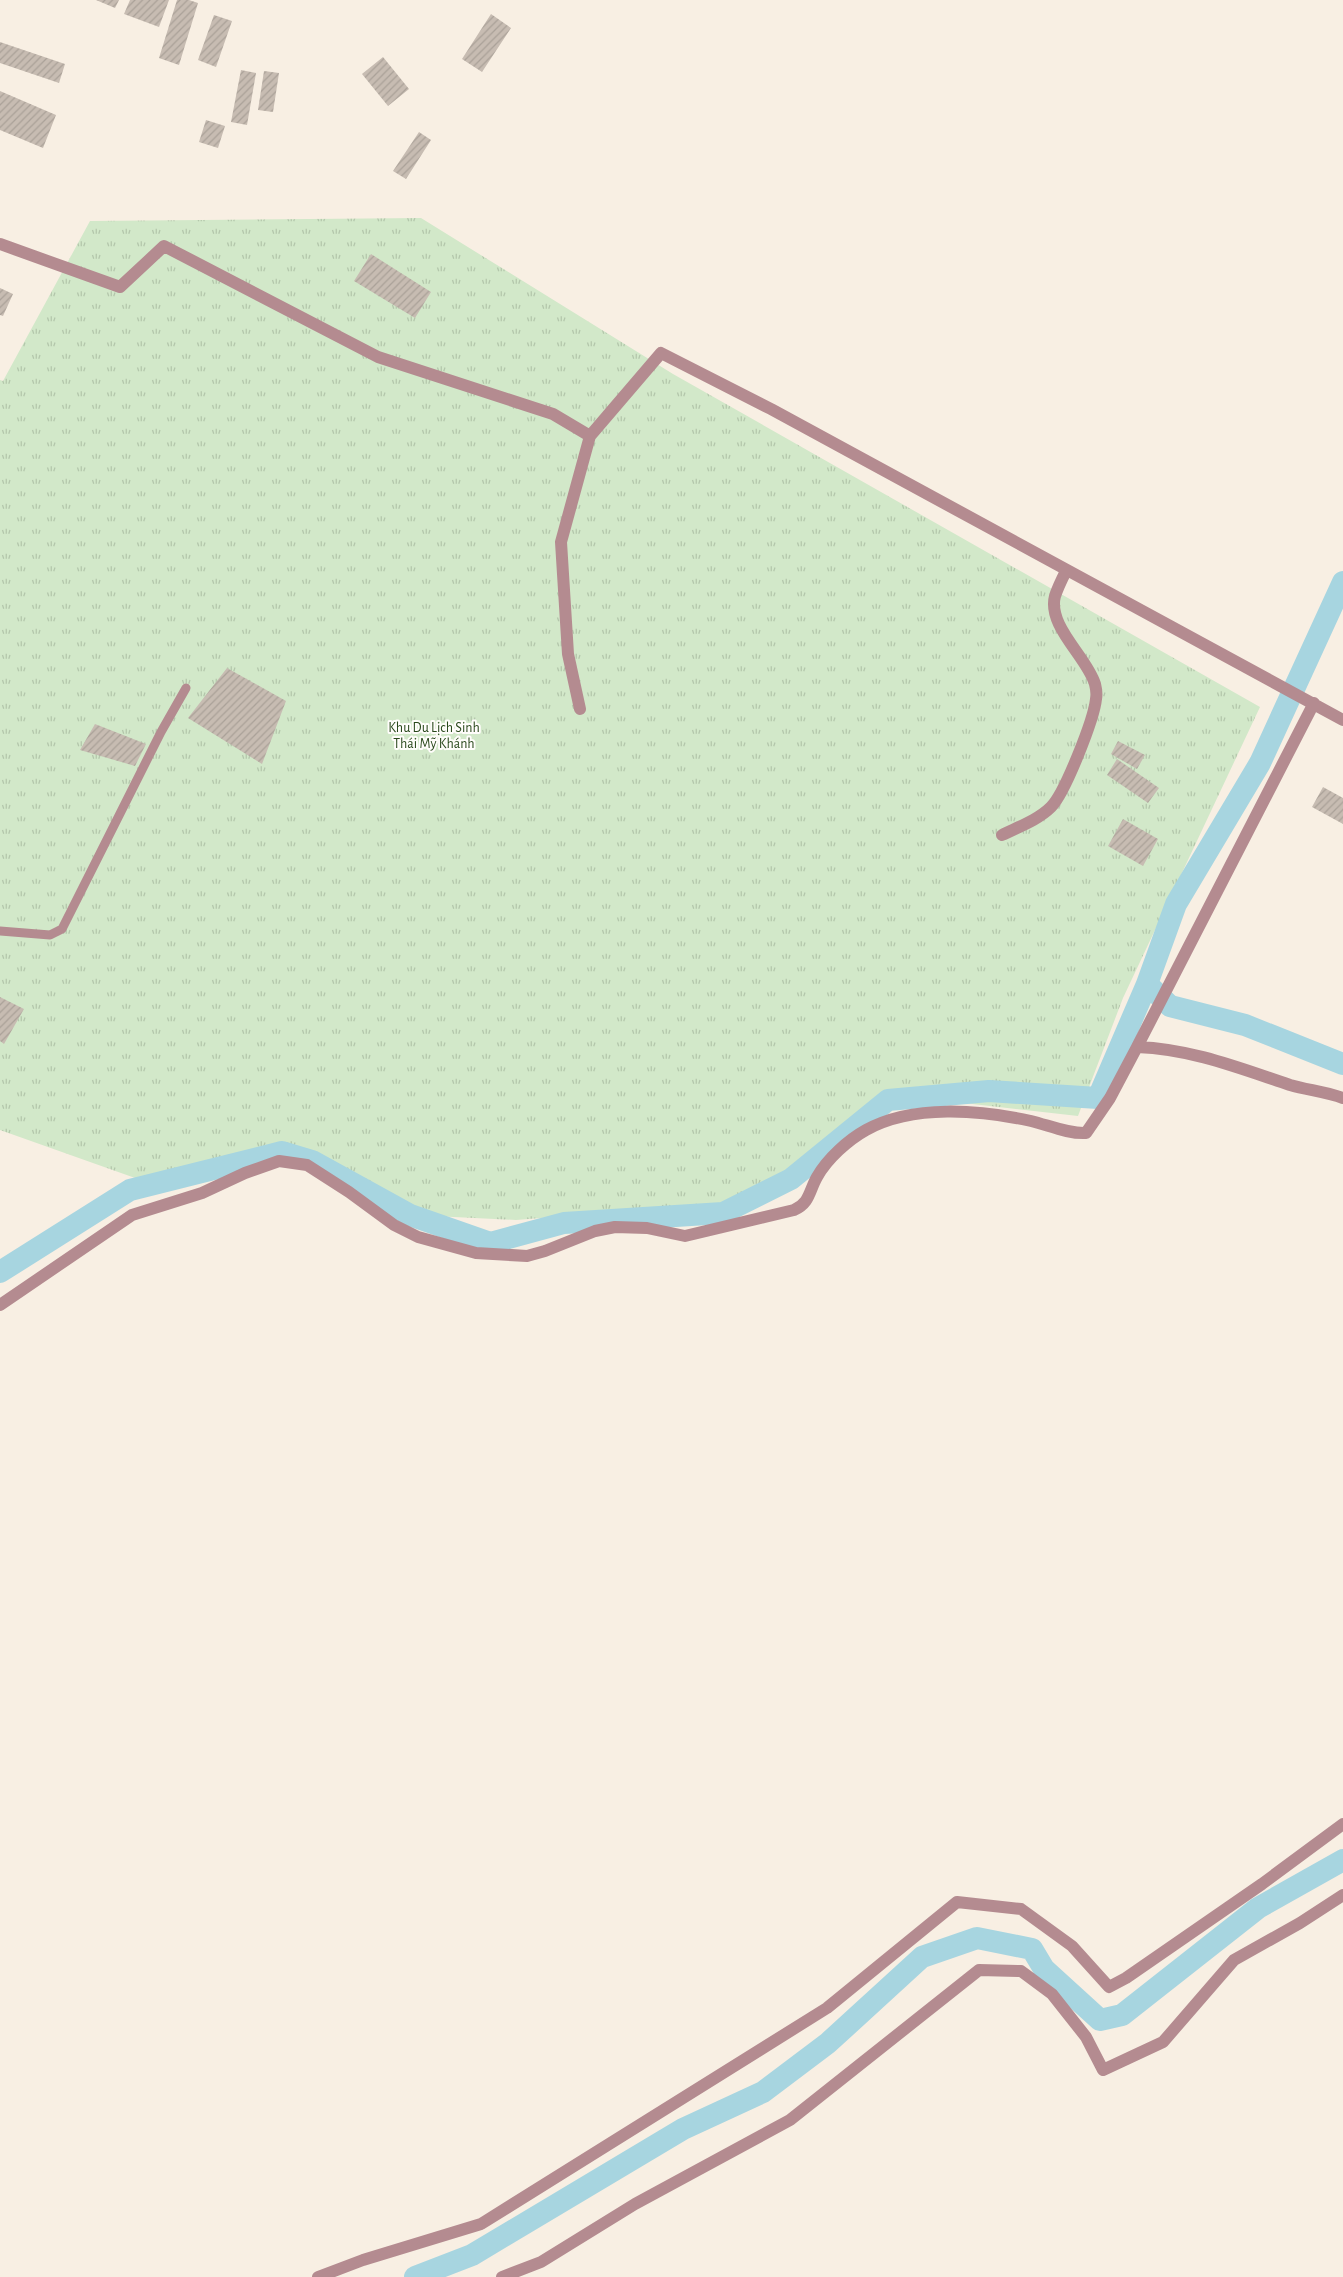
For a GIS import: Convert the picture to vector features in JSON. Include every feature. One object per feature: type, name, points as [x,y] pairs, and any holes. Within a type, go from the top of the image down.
[{"type":"street","points":[[0,244],[120,286],[164,246],[378,357],[553,414],[590,436]]},
{"type":"street","points":[[580,709],[568,654],[560,542],[590,436],[661,353],[771,409],[1343,720]]},
{"type":"street","points":[[1002,835],[1041,815],[1058,799],[1094,712],[1097,697],[1094,680],[1068,639],[1057,617],[1055,608],[1055,596],[1066,571]]},
{"type":"street","points":[[0,1305],[132,1215],[202,1193],[245,1173],[279,1161],[307,1165],[349,1192],[394,1225],[418,1237],[476,1253],[527,1256],[545,1251],[595,1231],[615,1227],[647,1228],[685,1236],[788,1212],[805,1204],[816,1177],[849,1142],[867,1130],[904,1118],[970,1111],[994,1113],[1086,1133],[1110,1098],[1148,1027],[1312,702]]},
{"type":"street","points":[[1137,1047],[1164,1048],[1197,1054],[1294,1086],[1343,1098]]},
{"type":"street","points":[[318,2277],[363,2260],[481,2224],[827,2008],[957,1902],[1021,1909],[1072,1946],[1110,1987],[1254,1890],[1343,1824]]},
{"type":"street","points":[[502,2277],[541,2262],[635,2204],[790,2120],[979,1970],[1021,1971],[1052,1994],[1086,2037],[1103,2070],[1163,2042],[1234,1960],[1300,1923],[1343,1895]]},
{"type":"lane","points":[[0,931],[50,935],[62,929],[161,732],[186,688]]},
{"type":"green space","name":"Khu Du Lịch Sinh Thái Mỹ Khánh","points":[[421,218],[673,374],[1260,707],[1123,998],[1078,1116],[886,1094],[752,1201],[516,1220],[433,1216],[290,1144],[152,1184],[0,1130],[0,380],[3,381],[90,221]]},
{"type":"building","points":[[96,0],[119,0],[115,8]]},
{"type":"building","points":[[130,0],[169,0],[159,27],[124,14]]},
{"type":"building","points":[[177,0],[189,0],[198,3],[179,65],[159,58]]},
{"type":"building","points":[[491,14],[511,28],[482,72],[462,59]]},
{"type":"building","points":[[214,15],[232,21],[216,67],[198,60]]},
{"type":"building","points":[[0,42],[65,64],[59,83],[0,63]]},
{"type":"building","points":[[383,57],[409,89],[388,106],[362,74]]},
{"type":"building","points":[[241,70],[256,73],[247,125],[231,122]]},
{"type":"building","points":[[264,71],[279,73],[273,112],[258,110]]},
{"type":"building","points":[[0,91],[56,115],[43,148],[0,130]]},
{"type":"building","points":[[206,120],[225,126],[218,148],[199,142]]},
{"type":"building","points":[[419,132],[431,140],[406,179],[393,171]]},
{"type":"building","points":[[371,254],[431,292],[415,318],[354,281]]},
{"type":"building","points":[[0,288],[13,294],[3,316],[0,315]]},
{"type":"building","points":[[227,668],[286,701],[262,764],[188,718]]},
{"type":"building","points":[[95,724],[146,744],[135,766],[80,750]]},
{"type":"building","points":[[1118,741],[1145,755],[1137,769],[1111,754]]},
{"type":"building","points":[[1117,759],[1159,788],[1148,803],[1107,775]]},
{"type":"building","points":[[1323,787],[1343,798],[1343,824],[1312,807]]},
{"type":"building","points":[[1123,819],[1158,839],[1143,866],[1108,846]]},
{"type":"building","points":[[0,997],[24,1009],[4,1044],[0,1041]]},
{"type":"waterway","points":[[1343,582],[1260,763],[1176,904],[1147,984],[1170,1006],[1245,1025],[1343,1064]]},
{"type":"waterway","points":[[0,1272],[130,1190],[282,1152],[312,1161],[410,1215],[490,1243],[564,1223],[723,1213],[791,1179],[888,1100],[989,1091],[1098,1098],[1147,984]]},
{"type":"waterway","points":[[415,2277],[472,2255],[683,2129],[763,2092],[828,2043],[922,1957],[977,1938],[1032,1949],[1044,1969],[1100,2020],[1122,2015],[1258,1908],[1343,1860]]}]
